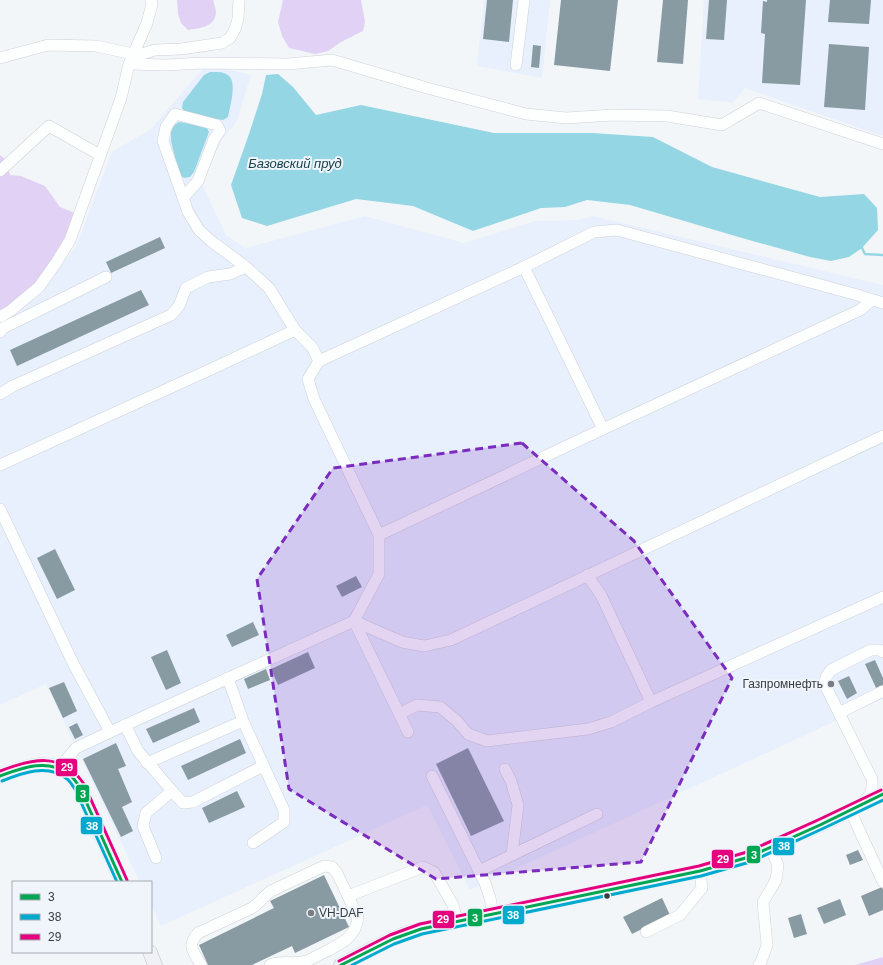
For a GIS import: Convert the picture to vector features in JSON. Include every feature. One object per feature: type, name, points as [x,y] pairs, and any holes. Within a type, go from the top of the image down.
[{"type":"main road","points":[[0,776],[36,765],[47,765],[59,768],[69,774],[79,786],[122,881]]},
{"type":"main road","points":[[341,965],[400,936],[432,927],[700,871],[749,857],[883,794]]},
{"type":"main road","points":[[150,953],[154,965]]},
{"type":"street","points":[[0,317],[10,311],[39,286],[56,263],[70,240],[121,98],[129,64],[147,23],[152,0]]},
{"type":"street","points":[[129,64],[142,54],[155,50],[181,49],[222,43],[230,38],[235,30],[238,19],[239,0]]},
{"type":"street","points":[[516,65],[524,0]]},
{"type":"street","points":[[0,58],[48,45],[96,46],[133,54]]},
{"type":"street","points":[[129,64],[288,64],[332,60],[442,92],[526,114],[566,118],[612,115],[667,116],[722,125],[759,103],[883,144]]},
{"type":"street","points":[[183,198],[198,181],[214,139],[220,131],[218,126],[175,114],[166,127],[163,141],[183,198],[188,212],[199,230],[211,241],[246,267],[269,288],[295,330],[312,347],[318,361]]},
{"type":"street","points":[[0,171],[49,126],[100,155]]},
{"type":"street","points":[[59,768],[76,748],[354,621],[379,574],[379,535],[314,399],[308,380],[318,361],[524,267],[594,232],[617,230],[883,303]]},
{"type":"street","points":[[0,394],[13,386],[171,315],[179,306],[186,288],[208,277],[230,274],[246,267]]},
{"type":"street","points":[[524,267],[603,429]]},
{"type":"street","points":[[0,332],[3,328],[106,277]]},
{"type":"street","points":[[379,535],[860,310],[872,300]]},
{"type":"street","points":[[0,465],[295,330]]},
{"type":"street","points":[[354,621],[402,642],[424,646],[451,640],[883,436]]},
{"type":"street","points":[[0,509],[73,663],[110,732]]},
{"type":"street","points":[[587,575],[601,595],[651,702]]},
{"type":"street","points":[[399,714],[417,705],[440,707],[457,721],[468,734],[487,741],[588,729],[611,722],[651,702],[883,597]]},
{"type":"street","points":[[354,621],[408,732]]},
{"type":"street","points":[[883,652],[880,650],[871,650],[830,670],[826,677],[825,685],[872,779],[873,788],[870,796],[854,808],[883,882]]},
{"type":"street","points":[[228,678],[242,720],[284,810],[284,822],[252,843]]},
{"type":"street","points":[[838,713],[883,691]]},
{"type":"street","points":[[147,763],[242,720]]},
{"type":"street","points":[[125,725],[138,751],[183,803],[193,802],[263,766]]},
{"type":"street","points":[[504,769],[511,781],[518,805],[512,855]]},
{"type":"street","points":[[432,776],[485,883],[493,914]]},
{"type":"street","points":[[156,858],[143,826],[146,813],[172,791]]},
{"type":"street","points":[[479,871],[597,814]]},
{"type":"street","points":[[759,965],[767,945],[763,902],[776,880],[778,865],[770,847]]},
{"type":"street","points":[[200,965],[191,946],[193,939],[198,933],[252,908],[271,891],[324,866],[332,867],[358,917],[358,925],[351,936],[344,942],[307,961],[296,963],[284,962],[270,965]]},
{"type":"street","points":[[348,896],[424,867],[434,872],[453,905],[457,921]]},
{"type":"street","points":[[646,932],[680,915],[702,888],[700,871]]},
{"type":"highlighted area","points":[[522,443],[634,541],[732,678],[641,862],[436,879],[289,789],[257,579],[333,468]]},
{"type":"shaded area","points":[[177,0],[213,0],[216,11],[215,18],[212,22],[201,28],[188,30],[181,23],[178,14]]},
{"type":"shaded area","points":[[283,0],[361,0],[365,22],[363,31],[341,42],[328,51],[315,54],[289,48],[282,36],[278,22]]},
{"type":"shaded area","points":[[484,0],[550,0],[542,78],[477,66]]},
{"type":"shaded area","points":[[704,0],[883,0],[883,135],[879,135],[745,88],[733,103],[698,99]]},
{"type":"shaded area","points":[[207,66],[214,66],[251,75],[236,123],[223,138],[201,182],[226,235],[246,248],[365,216],[464,243],[535,221],[578,220],[593,216],[883,285],[883,699],[470,890],[427,805],[161,926],[152,906],[152,881],[140,881],[46,684],[0,705],[0,323],[42,289],[76,246],[112,152],[151,129],[197,75]]},
{"type":"shaded area","points":[[0,155],[6,160],[10,175],[21,176],[45,186],[60,207],[75,213],[65,244],[44,280],[0,315]]},
{"type":"shaded area","points":[[883,957],[883,965],[855,965]]},
{"type":"water","points":[[210,72],[225,73],[231,79],[233,89],[230,107],[228,117],[223,120],[197,117],[186,114],[182,108],[183,102],[204,75]]},
{"type":"water","name":"Базовский пруд","points":[[278,74],[293,87],[316,115],[361,105],[494,133],[592,133],[653,137],[712,167],[820,197],[864,194],[877,208],[878,230],[862,248],[849,257],[831,261],[810,257],[630,205],[587,200],[565,207],[541,208],[473,231],[413,206],[356,199],[267,226],[242,218],[231,185],[262,94],[266,75]]},
{"type":"water","points":[[179,122],[206,126],[209,132],[194,172],[190,177],[184,178],[179,174],[171,141],[171,132],[174,125]]},
{"type":"building","points":[[487,0],[513,0],[509,42],[483,39]]},
{"type":"building","points":[[561,0],[618,0],[610,71],[554,65]]},
{"type":"building","points":[[663,0],[688,0],[683,64],[657,62]]},
{"type":"building","points":[[709,0],[727,0],[724,40],[706,39]]},
{"type":"building","points":[[767,0],[806,0],[800,85],[762,83],[765,34],[761,33],[763,1],[767,2]]},
{"type":"building","points":[[830,0],[871,0],[869,24],[828,22]]},
{"type":"building","points":[[829,44],[869,47],[865,110],[824,107]]},
{"type":"building","points":[[533,45],[541,46],[539,68],[531,67]]},
{"type":"building","points":[[160,237],[165,248],[111,273],[106,262]]},
{"type":"building","points":[[141,290],[149,305],[17,366],[10,350]]},
{"type":"building","points":[[55,549],[75,590],[57,599],[37,558]]},
{"type":"building","points":[[356,576],[362,587],[342,597],[336,586]]},
{"type":"building","points":[[253,622],[259,635],[232,647],[226,635]]},
{"type":"building","points":[[167,650],[181,683],[166,690],[151,657]]},
{"type":"building","points":[[308,652],[315,668],[278,685],[271,669]]},
{"type":"building","points":[[875,660],[883,678],[883,688],[877,690],[865,664]]},
{"type":"building","points":[[266,669],[270,680],[248,689],[244,679]]},
{"type":"building","points":[[849,676],[857,693],[847,699],[838,681]]},
{"type":"building","points":[[64,682],[77,711],[63,718],[49,688]]},
{"type":"building","points":[[194,708],[200,722],[153,743],[146,729]]},
{"type":"building","points":[[77,723],[83,735],[75,739],[69,727]]},
{"type":"building","points":[[240,739],[246,753],[188,780],[181,766]]},
{"type":"building","points":[[116,743],[126,766],[118,769],[132,802],[122,807],[133,831],[121,837],[83,759]]},
{"type":"building","points":[[468,748],[504,821],[471,836],[436,764]]},
{"type":"building","points":[[237,791],[245,807],[209,823],[202,808]]},
{"type":"building","points":[[858,850],[863,860],[850,865],[846,855]]},
{"type":"building","points":[[324,875],[349,927],[295,953],[292,946],[252,965],[208,965],[199,945],[274,908],[270,901]]},
{"type":"building","points":[[882,887],[883,910],[869,916],[861,896]]},
{"type":"building","points":[[662,898],[670,915],[632,934],[623,917]]},
{"type":"building","points":[[840,899],[846,915],[824,924],[817,908]]},
{"type":"building","points":[[801,914],[807,934],[794,938],[788,918]]},
{"type":"waterway","points":[[862,248],[865,254],[883,255]]},
{"type":"transit line","name":"29","points":[[0,771],[23,763],[45,761],[56,762],[66,766],[75,773],[84,784],[127,880]]},
{"type":"transit line","name":"3","points":[[0,776],[17,770],[43,765],[61,769],[70,775],[79,786],[122,881]]},
{"type":"transit line","name":"38","points":[[2,781],[18,775],[43,770],[60,774],[68,780],[75,789],[117,881]]},
{"type":"transit line","name":"29","points":[[339,961],[390,935],[420,924],[699,866],[747,852],[881,790]]},
{"type":"transit line","name":"3","points":[[341,965],[393,939],[421,929],[700,871],[749,857],[820,825],[883,794]]},
{"type":"transit line","name":"38","points":[[352,965],[394,944],[422,934],[701,876],[750,862],[883,800]]},
{"type":"place","name":"Газпромнефть","points":[[831,684]]},
{"type":"place","name":"VH-DAF","points":[[311,913]]}]
